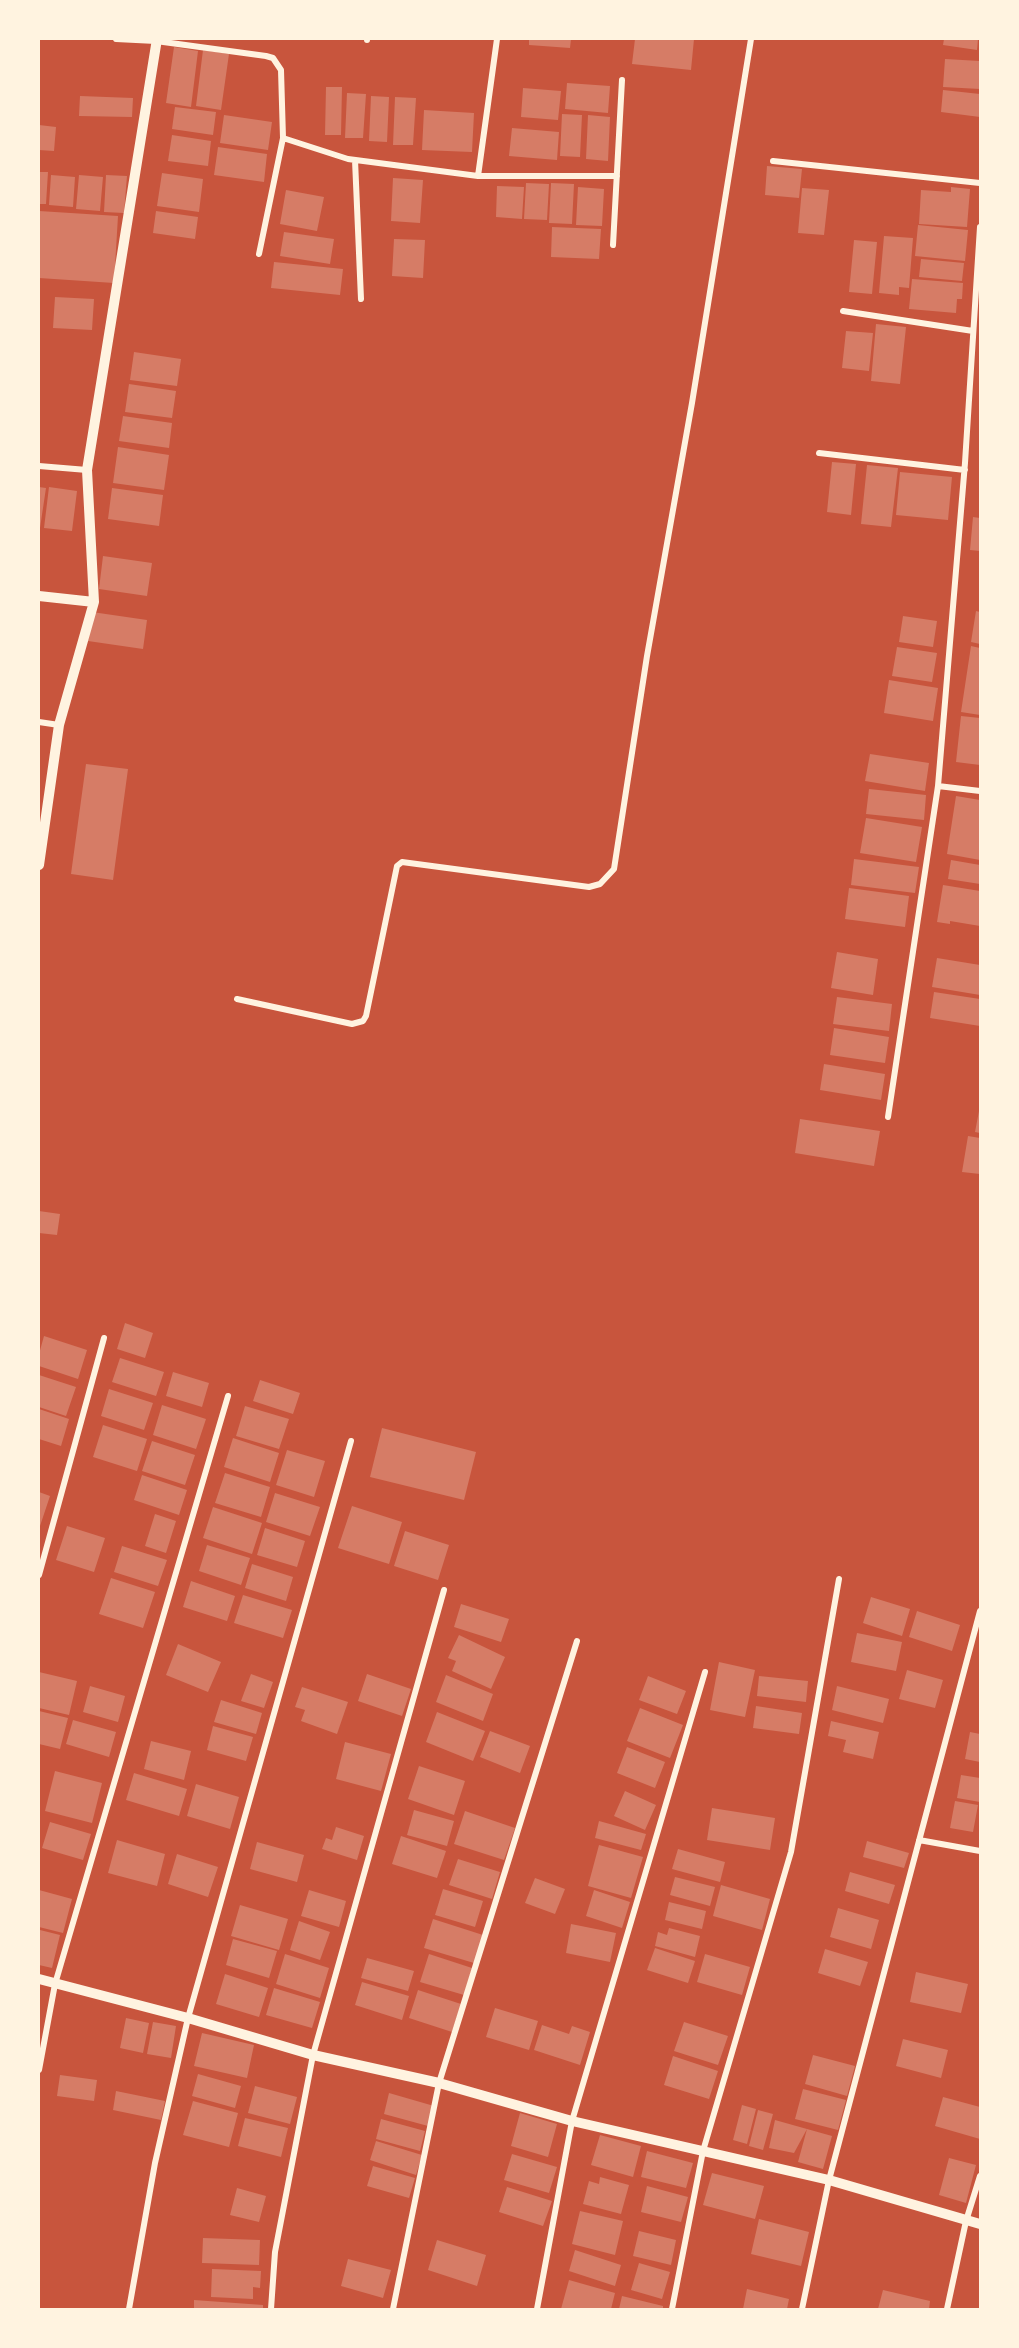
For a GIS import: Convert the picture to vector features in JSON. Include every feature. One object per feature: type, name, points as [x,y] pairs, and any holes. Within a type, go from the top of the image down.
[{"type":"street","points":[[116,39],[156,40],[273,58],[281,70],[283,138],[260,254]]},
{"type":"street","points":[[478,177],[497,39]]},
{"type":"street","points":[[237,999],[352,1024],[363,1021],[366,1016],[397,866],[402,862],[589,887],[600,884],[614,868],[647,656],[692,403],[751,39]]},
{"type":"street","points":[[39,865],[40,844],[59,725],[94,602],[87,470],[156,40]]},
{"type":"street","points":[[613,245],[622,80]]},
{"type":"street","points":[[283,138],[355,160],[478,177],[617,176]]},
{"type":"street","points":[[355,160],[361,299]]},
{"type":"street","points":[[773,161],[980,183]]},
{"type":"street","points":[[888,1118],[938,786],[965,470],[980,227]]},
{"type":"street","points":[[843,311],[973,331]]},
{"type":"street","points":[[819,453],[965,470]]},
{"type":"street","points":[[39,466],[87,470]]},
{"type":"street","points":[[39,596],[94,602]]},
{"type":"street","points":[[39,722],[59,725]]},
{"type":"street","points":[[938,786],[980,791]]},
{"type":"street","points":[[39,1575],[104,1338]]},
{"type":"street","points":[[39,2070],[56,1984],[228,1396]]},
{"type":"street","points":[[129,2309],[155,2163],[188,2018],[351,1441]]},
{"type":"street","points":[[672,2309],[703,2151],[791,1852],[839,1579]]},
{"type":"street","points":[[271,2309],[275,2252],[313,2055],[444,1590]]},
{"type":"street","points":[[802,2309],[829,2180],[980,1611]]},
{"type":"street","points":[[393,2309],[439,2084],[577,1641]]},
{"type":"street","points":[[537,2309],[572,2121],[705,1672]]},
{"type":"street","points":[[919,1840],[980,1851]]},
{"type":"street","points":[[39,1979],[188,2018],[313,2055],[439,2084],[572,2121],[829,2180],[980,2224]]},
{"type":"street","points":[[947,2309],[966,2221],[980,2176]]},
{"type":"building","points":[[529,39],[571,39],[570,48],[529,45]]},
{"type":"building","points":[[635,39],[694,39],[691,70],[632,64]]},
{"type":"building","points":[[944,39],[978,39],[977,50],[943,45]]},
{"type":"building","points":[[174,47],[198,51],[191,107],[166,103]]},
{"type":"building","points":[[203,50],[229,54],[221,110],[196,106]]},
{"type":"building","points":[[945,59],[980,61],[980,89],[943,87]]},
{"type":"building","points":[[567,83],[610,86],[608,113],[565,109]]},
{"type":"building","points":[[326,87],[342,87],[341,135],[325,135]]},
{"type":"building","points":[[523,88],[561,91],[558,120],[521,117]]},
{"type":"building","points":[[943,90],[980,94],[980,117],[941,112]]},
{"type":"building","points":[[347,93],[366,94],[363,138],[345,138]]},
{"type":"building","points":[[80,96],[133,98],[132,117],[79,116]]},
{"type":"building","points":[[371,96],[389,97],[387,142],[369,141]]},
{"type":"building","points":[[395,97],[416,98],[413,145],[393,145]]},
{"type":"building","points":[[175,107],[216,112],[213,135],[172,129]]},
{"type":"building","points":[[424,110],[474,113],[472,152],[422,150]]},
{"type":"building","points":[[562,114],[582,115],[580,157],[560,156]]},
{"type":"building","points":[[224,115],[272,122],[268,150],[220,143]]},
{"type":"building","points":[[588,115],[610,117],[608,161],[586,159]]},
{"type":"building","points":[[39,125],[56,127],[54,151],[39,150]]},
{"type":"building","points":[[512,128],[559,132],[557,160],[509,156]]},
{"type":"building","points":[[172,135],[211,141],[208,166],[168,161]]},
{"type":"building","points":[[218,147],[267,154],[264,182],[214,175]]},
{"type":"building","points":[[767,166],[802,169],[799,198],[765,195]]},
{"type":"building","points":[[39,172],[48,172],[46,204],[39,204]]},
{"type":"building","points":[[162,173],[203,179],[199,212],[157,206]]},
{"type":"building","points":[[51,175],[75,177],[73,207],[49,205]]},
{"type":"building","points":[[79,175],[103,177],[100,211],[76,209]]},
{"type":"building","points":[[106,175],[127,176],[124,213],[104,212]]},
{"type":"building","points":[[393,178],[423,180],[420,223],[391,221]]},
{"type":"building","points":[[526,183],[549,184],[547,220],[524,219]]},
{"type":"building","points":[[551,183],[574,184],[572,224],[549,223]]},
{"type":"building","points":[[497,186],[524,187],[522,219],[496,217]]},
{"type":"building","points":[[578,187],[604,189],[602,226],[576,225]]},
{"type":"building","points":[[951,187],[970,189],[967,227],[919,224],[921,190],[951,192]]},
{"type":"building","points":[[802,188],[829,190],[824,235],[798,233]]},
{"type":"building","points":[[286,190],[324,197],[317,231],[280,224]]},
{"type":"building","points":[[39,211],[118,216],[114,283],[39,278]]},
{"type":"building","points":[[156,211],[198,217],[195,239],[153,233]]},
{"type":"building","points":[[918,225],[968,230],[965,261],[915,256]]},
{"type":"building","points":[[552,227],[601,229],[599,259],[551,257]]},
{"type":"building","points":[[284,232],[334,239],[330,264],[280,256]]},
{"type":"building","points":[[884,236],[913,238],[909,288],[899,287],[899,295],[879,293]]},
{"type":"building","points":[[394,239],[425,240],[423,278],[392,276]]},
{"type":"building","points":[[854,240],[877,242],[872,294],[849,292]]},
{"type":"building","points":[[921,259],[964,263],[962,281],[919,277]]},
{"type":"building","points":[[274,262],[343,269],[340,295],[271,288]]},
{"type":"building","points":[[912,279],[963,283],[962,299],[957,299],[956,313],[909,309]]},
{"type":"building","points":[[55,297],[94,299],[92,330],[53,328]]},
{"type":"building","points":[[876,324],[906,327],[900,384],[871,381]]},
{"type":"building","points":[[846,331],[873,333],[869,371],[842,368]]},
{"type":"building","points":[[134,352],[181,359],[177,386],[130,380]]},
{"type":"building","points":[[129,384],[176,391],[172,418],[125,412]]},
{"type":"building","points":[[123,416],[172,423],[169,448],[119,441]]},
{"type":"building","points":[[118,447],[169,455],[164,490],[113,483]]},
{"type":"building","points":[[832,462],[856,464],[851,515],[827,512]]},
{"type":"building","points":[[867,465],[898,468],[891,527],[861,524]]},
{"type":"building","points":[[900,472],[952,477],[948,520],[896,515]]},
{"type":"building","points":[[39,487],[46,488],[40,528],[39,528]]},
{"type":"building","points":[[49,487],[77,491],[72,531],[44,528]]},
{"type":"building","points":[[112,488],[163,495],[159,526],[108,519]]},
{"type":"building","points":[[973,517],[980,518],[980,551],[970,550]]},
{"type":"building","points":[[103,556],[152,563],[147,596],[99,589]]},
{"type":"building","points":[[976,611],[980,612],[980,644],[971,642]]},
{"type":"building","points":[[92,612],[147,620],[143,649],[88,641]]},
{"type":"building","points":[[903,616],[937,621],[933,647],[899,642]]},
{"type":"building","points":[[971,646],[980,648],[980,715],[961,712]]},
{"type":"building","points":[[897,647],[937,653],[932,682],[892,676]]},
{"type":"building","points":[[889,680],[938,688],[933,721],[884,713]]},
{"type":"building","points":[[961,716],[980,718],[980,765],[956,762]]},
{"type":"building","points":[[870,754],[929,763],[925,791],[865,781]]},
{"type":"building","points":[[86,764],[128,769],[113,880],[71,874]]},
{"type":"building","points":[[869,789],[926,795],[924,820],[866,814]]},
{"type":"building","points":[[956,796],[980,800],[980,860],[947,854]]},
{"type":"building","points":[[866,818],[922,827],[916,862],[860,853]]},
{"type":"building","points":[[854,859],[919,867],[915,893],[851,885]]},
{"type":"building","points":[[951,860],[980,865],[980,884],[948,879]]},
{"type":"building","points":[[943,885],[980,891],[980,926],[950,921],[950,924],[937,922]]},
{"type":"building","points":[[849,888],[909,896],[905,927],[845,919]]},
{"type":"building","points":[[837,952],[878,959],[873,995],[831,988]]},
{"type":"building","points":[[937,958],[980,965],[980,995],[932,987]]},
{"type":"building","points":[[934,992],[980,999],[980,1026],[930,1018]]},
{"type":"building","points":[[837,997],[892,1004],[889,1031],[833,1024]]},
{"type":"building","points":[[834,1028],[889,1037],[885,1063],[830,1055]]},
{"type":"building","points":[[824,1064],[885,1074],[881,1100],[820,1090]]},
{"type":"building","points":[[980,1111],[980,1133],[975,1132]]},
{"type":"building","points":[[800,1119],[880,1131],[874,1166],[795,1153]]},
{"type":"building","points":[[968,1136],[980,1138],[980,1174],[962,1172]]},
{"type":"building","points":[[39,1211],[60,1214],[57,1235],[39,1233]]},
{"type":"building","points":[[125,1323],[153,1333],[145,1358],[117,1349]]},
{"type":"building","points":[[44,1336],[87,1350],[78,1379],[39,1366],[39,1354]]},
{"type":"building","points":[[120,1358],[164,1372],[156,1396],[112,1382]]},
{"type":"building","points":[[173,1372],[209,1383],[202,1407],[166,1396]]},
{"type":"building","points":[[39,1375],[76,1387],[66,1416],[39,1407]]},
{"type":"building","points":[[260,1380],[300,1393],[293,1414],[253,1401]]},
{"type":"building","points":[[109,1389],[153,1403],[144,1430],[101,1416]]},
{"type":"building","points":[[162,1405],[206,1419],[196,1449],[153,1435]]},
{"type":"building","points":[[245,1406],[289,1419],[279,1449],[236,1436]]},
{"type":"building","points":[[39,1409],[69,1419],[61,1446],[39,1439]]},
{"type":"building","points":[[103,1425],[147,1439],[137,1471],[93,1457]]},
{"type":"building","points":[[382,1428],[476,1452],[464,1500],[370,1477]]},
{"type":"building","points":[[233,1438],[279,1453],[270,1482],[224,1467]]},
{"type":"building","points":[[152,1441],[195,1455],[185,1485],[142,1471]]},
{"type":"building","points":[[287,1450],[325,1461],[314,1497],[276,1485]]},
{"type":"building","points":[[225,1473],[270,1487],[261,1517],[215,1503]]},
{"type":"building","points":[[142,1475],[187,1490],[179,1515],[134,1500]]},
{"type":"building","points":[[39,1492],[50,1496],[39,1529]]},
{"type":"building","points":[[275,1493],[320,1507],[310,1536],[266,1522]]},
{"type":"building","points":[[352,1506],[402,1522],[389,1564],[338,1548]]},
{"type":"building","points":[[213,1507],[262,1523],[252,1554],[203,1538]]},
{"type":"building","points":[[155,1514],[176,1521],[166,1553],[145,1546]]},
{"type":"building","points":[[67,1526],[105,1538],[94,1572],[56,1560]]},
{"type":"building","points":[[265,1528],[305,1541],[297,1567],[257,1555]]},
{"type":"building","points":[[405,1531],[449,1545],[438,1580],[394,1566]]},
{"type":"building","points":[[207,1545],[250,1558],[241,1585],[199,1571]]},
{"type":"building","points":[[122,1546],[167,1560],[158,1586],[114,1572]]},
{"type":"building","points":[[252,1564],[293,1577],[286,1601],[245,1588]]},
{"type":"building","points":[[111,1578],[155,1592],[143,1628],[99,1614]]},
{"type":"building","points":[[191,1581],[235,1596],[227,1621],[183,1607]]},
{"type":"building","points":[[243,1595],[292,1610],[283,1638],[234,1623]]},
{"type":"building","points":[[871,1597],[910,1609],[902,1636],[863,1623]]},
{"type":"building","points":[[461,1604],[509,1619],[501,1642],[454,1627]]},
{"type":"building","points":[[917,1611],[960,1625],[952,1651],[909,1637]]},
{"type":"building","points":[[857,1633],[902,1642],[896,1671],[851,1662]]},
{"type":"building","points":[[459,1635],[505,1657],[491,1689],[452,1671],[456,1661],[448,1658]]},
{"type":"building","points":[[178,1644],[221,1662],[208,1692],[166,1675]]},
{"type":"building","points":[[719,1662],[755,1670],[745,1717],[710,1710]]},
{"type":"building","points":[[907,1670],[943,1680],[935,1708],[899,1699]]},
{"type":"building","points":[[39,1672],[77,1681],[69,1715],[39,1708]]},
{"type":"building","points":[[251,1674],[273,1682],[264,1708],[241,1701]]},
{"type":"building","points":[[367,1674],[411,1689],[402,1716],[358,1701]]},
{"type":"building","points":[[446,1675],[493,1694],[483,1721],[436,1702]]},
{"type":"building","points":[[648,1676],[686,1691],[677,1714],[639,1700]]},
{"type":"building","points":[[759,1676],[808,1681],[806,1702],[757,1696]]},
{"type":"building","points":[[90,1686],[125,1696],[118,1722],[83,1712]]},
{"type":"building","points":[[837,1686],[889,1699],[883,1723],[832,1710]]},
{"type":"building","points":[[302,1687],[348,1702],[337,1734],[301,1721],[305,1710],[295,1707]]},
{"type":"building","points":[[221,1700],[262,1713],[256,1734],[214,1722]]},
{"type":"building","points":[[756,1706],[802,1713],[799,1734],[753,1728]]},
{"type":"building","points":[[640,1708],[683,1725],[670,1758],[627,1741]]},
{"type":"building","points":[[39,1711],[68,1718],[60,1749],[39,1744]]},
{"type":"building","points":[[437,1712],[485,1731],[473,1761],[426,1742]]},
{"type":"building","points":[[73,1720],[116,1732],[109,1757],[66,1744]]},
{"type":"building","points":[[831,1721],[879,1732],[873,1759],[843,1752],[846,1740],[828,1736]]},
{"type":"building","points":[[213,1726],[253,1737],[246,1761],[207,1750]]},
{"type":"building","points":[[490,1731],[530,1746],[520,1773],[480,1757]]},
{"type":"building","points":[[970,1732],[980,1734],[980,1762],[965,1759]]},
{"type":"building","points":[[151,1741],[191,1751],[184,1780],[144,1769]]},
{"type":"building","points":[[345,1742],[391,1754],[381,1791],[336,1779]]},
{"type":"building","points":[[627,1747],[665,1762],[655,1788],[617,1773]]},
{"type":"building","points":[[419,1766],[465,1781],[454,1815],[408,1799]]},
{"type":"building","points":[[55,1771],[102,1783],[92,1823],[45,1811]]},
{"type":"building","points":[[134,1773],[187,1789],[179,1816],[126,1800]]},
{"type":"building","points":[[961,1775],[980,1778],[980,1802],[957,1798]]},
{"type":"building","points":[[196,1784],[239,1797],[230,1829],[187,1816]]},
{"type":"building","points":[[625,1791],[656,1805],[645,1830],[614,1816]]},
{"type":"building","points":[[955,1801],[978,1805],[973,1832],[950,1828]]},
{"type":"building","points":[[712,1808],[775,1818],[770,1850],[707,1840]]},
{"type":"building","points":[[414,1810],[454,1821],[447,1846],[407,1835]]},
{"type":"building","points":[[465,1811],[515,1828],[504,1860],[454,1844]]},
{"type":"building","points":[[599,1821],[646,1834],[641,1850],[595,1838]]},
{"type":"building","points":[[50,1822],[91,1834],[83,1860],[42,1848]]},
{"type":"building","points":[[336,1827],[364,1836],[357,1860],[322,1849],[326,1838],[332,1840]]},
{"type":"building","points":[[401,1836],[446,1851],[437,1878],[392,1864]]},
{"type":"building","points":[[117,1840],[165,1854],[157,1886],[108,1873]]},
{"type":"building","points":[[867,1841],[909,1853],[904,1868],[863,1857]]},
{"type":"building","points":[[257,1842],[304,1855],[297,1882],[250,1869]]},
{"type":"building","points":[[599,1845],[643,1857],[631,1898],[588,1886]]},
{"type":"building","points":[[678,1849],[725,1862],[720,1882],[672,1869]]},
{"type":"building","points":[[177,1854],[218,1867],[208,1897],[168,1884]]},
{"type":"building","points":[[458,1859],[500,1872],[492,1899],[449,1885]]},
{"type":"building","points":[[850,1872],[895,1885],[889,1904],[845,1891]]},
{"type":"building","points":[[675,1877],[715,1887],[710,1906],[670,1895]]},
{"type":"building","points":[[535,1878],[565,1889],[555,1914],[525,1903]]},
{"type":"building","points":[[721,1885],[770,1899],[762,1930],[713,1916]]},
{"type":"building","points":[[443,1889],[483,1901],[475,1927],[435,1915]]},
{"type":"building","points":[[39,1890],[72,1899],[63,1933],[39,1927]]},
{"type":"building","points":[[309,1890],[346,1901],[339,1927],[301,1916]]},
{"type":"building","points":[[594,1890],[630,1902],[622,1928],[586,1916]]},
{"type":"building","points":[[669,1902],[706,1911],[702,1929],[665,1920]]},
{"type":"building","points":[[240,1905],[288,1919],[279,1950],[231,1936]]},
{"type":"building","points":[[838,1908],[879,1920],[871,1949],[830,1937]]},
{"type":"building","points":[[433,1919],[483,1935],[474,1963],[424,1948]]},
{"type":"building","points":[[299,1921],[330,1932],[320,1960],[290,1950]]},
{"type":"building","points":[[571,1924],[616,1933],[610,1962],[566,1953]]},
{"type":"building","points":[[669,1928],[700,1936],[695,1957],[655,1946],[658,1932],[667,1935]]},
{"type":"building","points":[[40,1930],[60,1935],[52,1968],[39,1965]]},
{"type":"building","points":[[233,1939],[277,1951],[269,1978],[226,1965]]},
{"type":"building","points":[[655,1948],[695,1961],[688,1983],[647,1970]]},
{"type":"building","points":[[825,1949],[868,1962],[860,1986],[818,1973]]},
{"type":"building","points":[[285,1954],[329,1968],[320,1998],[276,1984]]},
{"type":"building","points":[[429,1954],[472,1968],[464,1995],[420,1982]]},
{"type":"building","points":[[705,1954],[750,1967],[742,1995],[697,1982]]},
{"type":"building","points":[[367,1958],[414,1971],[408,1991],[361,1978]]},
{"type":"building","points":[[916,1972],[968,1984],[961,2013],[910,2002]]},
{"type":"building","points":[[225,1974],[268,1988],[259,2017],[216,2004]]},
{"type":"building","points":[[362,1982],[409,1996],[402,2020],[355,2005]]},
{"type":"building","points":[[274,1988],[320,2002],[312,2028],[266,2015]]},
{"type":"building","points":[[418,1990],[461,2004],[452,2032],[409,2018]]},
{"type":"building","points":[[495,2008],[538,2021],[529,2050],[486,2037]]},
{"type":"building","points":[[126,2018],[149,2023],[143,2053],[120,2048]]},
{"type":"building","points":[[153,2022],[176,2026],[171,2058],[147,2054]]},
{"type":"building","points":[[684,2022],[728,2036],[718,2065],[674,2051]]},
{"type":"building","points":[[542,2025],[569,2034],[572,2026],[590,2032],[580,2065],[534,2050]]},
{"type":"building","points":[[202,2033],[254,2045],[247,2078],[194,2066]]},
{"type":"building","points":[[903,2039],[948,2050],[941,2078],[896,2066]]},
{"type":"building","points":[[813,2055],[855,2066],[847,2096],[805,2084]]},
{"type":"building","points":[[673,2056],[718,2071],[709,2099],[664,2085]]},
{"type":"building","points":[[198,2074],[241,2086],[235,2108],[192,2096]]},
{"type":"building","points":[[60,2075],[97,2080],[94,2101],[57,2096]]},
{"type":"building","points":[[255,2086],[297,2097],[290,2124],[248,2113]]},
{"type":"building","points":[[803,2089],[846,2100],[838,2130],[795,2119]]},
{"type":"building","points":[[116,2091],[165,2101],[161,2120],[113,2110]]},
{"type":"building","points":[[389,2093],[434,2106],[428,2126],[384,2114]]},
{"type":"building","points":[[943,2097],[980,2107],[980,2139],[935,2126]]},
{"type":"building","points":[[193,2101],[238,2113],[229,2147],[183,2135]]},
{"type":"building","points":[[742,2105],[756,2109],[747,2144],[733,2140]]},
{"type":"building","points":[[758,2110],[773,2114],[763,2150],[749,2146]]},
{"type":"building","points":[[520,2113],[557,2124],[548,2157],[511,2146]]},
{"type":"building","points":[[245,2118],[288,2128],[281,2157],[238,2146]]},
{"type":"building","points":[[381,2119],[425,2131],[420,2151],[376,2139]]},
{"type":"building","points":[[775,2120],[807,2129],[794,2153],[769,2148]]},
{"type":"building","points":[[807,2129],[832,2136],[823,2169],[798,2162]]},
{"type":"building","points":[[600,2135],[641,2146],[633,2177],[591,2165]]},
{"type":"building","points":[[376,2141],[422,2155],[416,2175],[370,2160]]},
{"type":"building","points":[[647,2151],[693,2163],[686,2188],[641,2177]]},
{"type":"building","points":[[512,2154],[557,2167],[549,2193],[504,2180]]},
{"type":"building","points":[[949,2158],[976,2165],[966,2203],[939,2195]]},
{"type":"building","points":[[373,2166],[415,2178],[409,2198],[367,2186]]},
{"type":"building","points":[[712,2173],[764,2186],[755,2219],[703,2205]]},
{"type":"building","points":[[600,2177],[629,2185],[621,2214],[583,2204],[589,2181],[599,2184]]},
{"type":"building","points":[[647,2186],[688,2197],[681,2222],[641,2212]]},
{"type":"building","points":[[507,2187],[552,2201],[543,2226],[499,2212]]},
{"type":"building","points":[[237,2188],[266,2196],[259,2222],[230,2215]]},
{"type":"building","points":[[580,2211],[623,2221],[615,2255],[572,2244]]},
{"type":"building","points":[[759,2219],[809,2232],[801,2266],[751,2254]]},
{"type":"building","points":[[639,2231],[676,2240],[671,2265],[633,2256]]},
{"type":"building","points":[[203,2238],[260,2240],[259,2265],[202,2263]]},
{"type":"building","points":[[437,2240],[486,2255],[477,2286],[428,2270]]},
{"type":"building","points":[[575,2250],[621,2265],[615,2286],[569,2271]]},
{"type":"building","points":[[348,2259],[391,2270],[383,2298],[341,2286]]},
{"type":"building","points":[[639,2263],[670,2272],[662,2299],[631,2290]]},
{"type":"building","points":[[212,2269],[261,2271],[260,2288],[253,2287],[253,2299],[211,2297]]},
{"type":"building","points":[[569,2280],[615,2293],[611,2309],[561,2309]]},
{"type":"building","points":[[747,2289],[789,2299],[787,2309],[743,2309]]},
{"type":"building","points":[[883,2290],[930,2301],[929,2309],[878,2309]]},
{"type":"building","points":[[622,2296],[663,2306],[663,2309],[619,2309]]},
{"type":"building","points":[[194,2300],[263,2305],[263,2309],[194,2309]]}]
